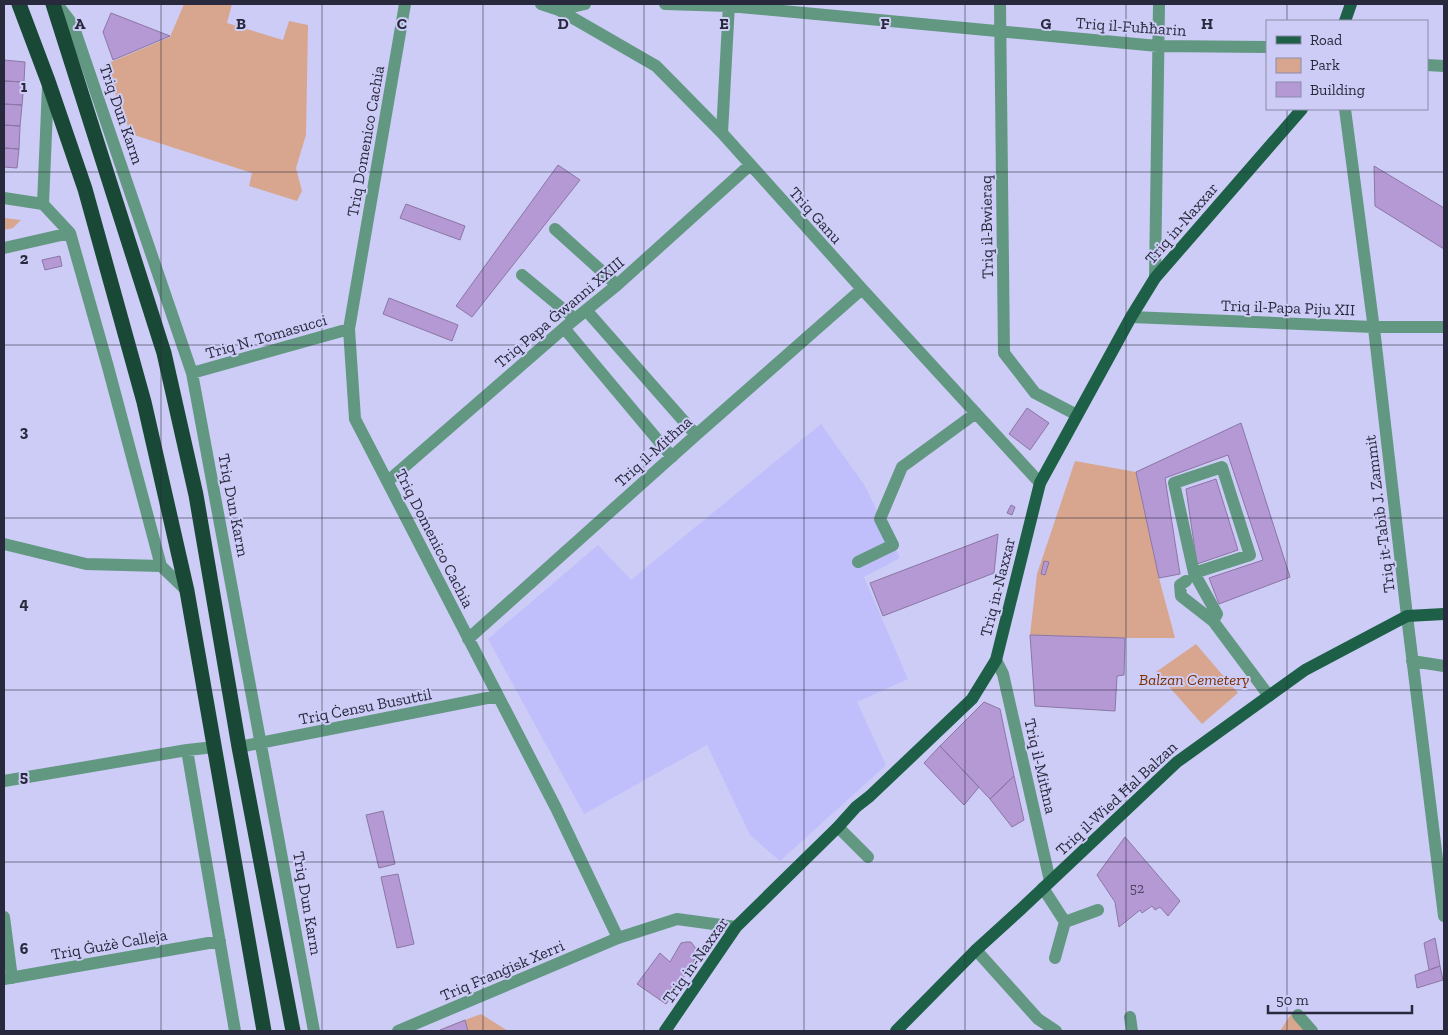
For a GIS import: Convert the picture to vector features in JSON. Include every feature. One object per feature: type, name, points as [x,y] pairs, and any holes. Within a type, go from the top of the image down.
[{"type":"highway","points":[[19,4],[48,81],[85,190],[144,402],[187,591],[264,1031]]},
{"type":"highway","name":"Triq Dun Karm","points":[[55,4],[164,353],[196,496],[239,748],[293,1031]]},
{"type":"main road","points":[[1345,20],[1351,4]]},
{"type":"main road","name":"Triq in-Naxxar","points":[[665,1031],[736,927],[856,807],[972,699],[996,660],[1040,483],[1131,317],[1155,278],[1301,110]]},
{"type":"main road","name":"Triq il-Wied Ħal Balzan","points":[[896,1031],[976,950],[1177,762],[1305,670],[1407,616],[1444,614]]},
{"type":"street","name":"Triq Dun Karm","points":[[55,4],[72,25],[192,373],[314,1031]]},
{"type":"street","name":"Triq Domenico Cachia","points":[[405,4],[349,329],[355,419],[556,808],[618,938]]},
{"type":"street","name":"Triq Ganu","points":[[541,4],[559,10],[656,66],[722,133],[1040,483]]},
{"type":"street","points":[[559,10],[585,4]]},
{"type":"street","name":"Triq il-Fuħħarin","points":[[665,4],[729,5],[1158,46],[1266,47]]},
{"type":"street","name":"Triq il-Bwieraq","points":[[1000,4],[1004,353],[1035,393],[1077,415]]},
{"type":"street","points":[[1155,278],[1159,4]]},
{"type":"street","points":[[722,133],[729,5]]},
{"type":"street","points":[[1428,65],[1444,66]]},
{"type":"street","points":[[43,204],[48,81]]},
{"type":"street","name":"Triq it-Tabib J. Zammit","points":[[1345,110],[1444,916]]},
{"type":"street","name":"Triq Papa Ġwanni XXIII","points":[[388,480],[564,328],[617,285],[750,165]]},
{"type":"street","points":[[4,198],[43,204],[70,233],[161,566],[187,591]]},
{"type":"street","points":[[555,229],[617,285]]},
{"type":"street","points":[[4,248],[70,233]]},
{"type":"street","points":[[522,275],[575,319]]},
{"type":"street","name":"Triq il-Mitħna","points":[[468,639],[696,434],[862,289]]},
{"type":"street","points":[[586,310],[696,434]]},
{"type":"street","name":"Triq il-Papa Piju XII","points":[[1131,317],[1373,327],[1444,327]]},
{"type":"street","points":[[564,328],[672,457]]},
{"type":"street","name":"Triq N. Tomasucci","points":[[192,373],[349,329]]},
{"type":"street","points":[[858,562],[893,545],[880,519],[902,467],[976,413]]},
{"type":"street","points":[[1213,621],[1217,614],[1190,577],[1174,482],[1222,467],[1250,555],[1190,577],[1180,585],[1181,596],[1213,621],[1269,696]]},
{"type":"street","points":[[4,544],[86,564],[161,566]]},
{"type":"street","name":"Triq il-Mitħna","points":[[996,660],[1003,674],[1046,885],[1064,922]]},
{"type":"street","points":[[1412,662],[1444,666]]},
{"type":"street","name":"Triq Ċensu Busuttil","points":[[239,748],[487,698],[498,698]]},
{"type":"street","points":[[4,781],[215,747]]},
{"type":"street","points":[[187,750],[235,1031]]},
{"type":"street","points":[[838,827],[868,857]]},
{"type":"street","points":[[1055,958],[1064,922],[1098,910]]},
{"type":"street","points":[[4,917],[8,979]]},
{"type":"street","points":[[618,938],[677,919],[736,927]]},
{"type":"street","name":"Triq Franġisk Xerri","points":[[398,1031],[618,938]]},
{"type":"street","name":"Triq Ġużè Calleja","points":[[8,979],[220,940]]},
{"type":"street","points":[[976,950],[1038,1019],[1056,1031]]},
{"type":"street","points":[[1298,1015],[1312,1031]]},
{"type":"street","points":[[1130,1017],[1132,1031]]},
{"type":"shaded area","points":[[821,424],[865,486],[900,558],[864,577],[908,679],[857,702],[886,765],[780,861],[750,835],[707,745],[584,814],[488,639],[598,545],[631,580]]},
{"type":"green space","points":[[184,4],[232,4],[227,23],[283,40],[289,21],[308,25],[306,135],[296,168],[302,191],[297,201],[249,186],[252,173],[131,134],[104,65],[170,37]]},
{"type":"green space","points":[[4,218],[21,220],[13,228],[4,230]]},
{"type":"green space","points":[[1075,461],[1136,472],[1159,578],[1175,638],[1030,635],[1037,574]]},
{"type":"green space","name":"Balzan Cemetery","points":[[1196,644],[1238,693],[1202,724],[1156,672]]},
{"type":"green space","points":[[481,1014],[508,1031],[468,1031],[465,1020]]},
{"type":"green space","points":[[1291,1014],[1306,1031],[1280,1031]]},
{"type":"building","points":[[111,13],[170,36],[113,60],[103,32]]},
{"type":"building","points":[[4,60],[25,62],[24,82],[4,81]]},
{"type":"building","points":[[4,81],[24,82],[22,105],[4,104]]},
{"type":"building","points":[[4,104],[22,105],[20,126],[4,125]]},
{"type":"building","points":[[4,125],[20,126],[19,149],[4,148]]},
{"type":"building","points":[[4,148],[19,149],[17,168],[4,167]]},
{"type":"building","points":[[558,165],[580,180],[472,317],[456,306]]},
{"type":"building","points":[[1374,166],[1444,208],[1444,249],[1375,206]]},
{"type":"building","points":[[406,204],[465,226],[460,240],[400,218]]},
{"type":"building","points":[[60,256],[62,266],[45,270],[42,260]]},
{"type":"building","points":[[389,298],[458,325],[452,341],[383,314]]},
{"type":"building","points":[[1027,408],[1049,423],[1030,450],[1009,434]]},
{"type":"building","points":[[1241,423],[1290,577],[1219,604],[1209,578],[1263,560],[1228,455],[1165,478],[1180,574],[1159,578],[1136,472]]},
{"type":"building","points":[[1216,479],[1238,550],[1197,564],[1186,489]]},
{"type":"building","points":[[1011,505],[1015,507],[1012,515],[1007,513]]},
{"type":"building","points":[[998,534],[994,573],[883,616],[870,583]]},
{"type":"building","points":[[1044,561],[1049,562],[1045,575],[1041,574]]},
{"type":"building","points":[[1030,635],[1125,638],[1124,675],[1117,676],[1115,711],[1035,706]]},
{"type":"building","points":[[984,702],[1000,709],[1014,776],[990,799],[940,746]]},
{"type":"building","points":[[940,746],[979,787],[964,805],[924,763]]},
{"type":"building","points":[[1014,776],[1024,820],[1012,827],[990,799]]},
{"type":"building","points":[[383,811],[395,864],[379,868],[366,815]]},
{"type":"building","points":[[1125,837],[1180,901],[1168,916],[1160,907],[1155,910],[1152,906],[1142,913],[1140,910],[1119,927],[1115,902],[1097,875]]},
{"type":"building","points":[[398,874],[414,944],[397,948],[381,877]]},
{"type":"building","points":[[1435,938],[1440,966],[1429,970],[1424,943]]},
{"type":"building","points":[[691,942],[697,950],[697,954],[666,1004],[637,984],[660,953],[670,962],[681,943]]},
{"type":"building","points":[[1440,966],[1443,980],[1417,988],[1415,975]]},
{"type":"building","points":[[465,1020],[468,1031],[440,1031],[440,1030]]}]
